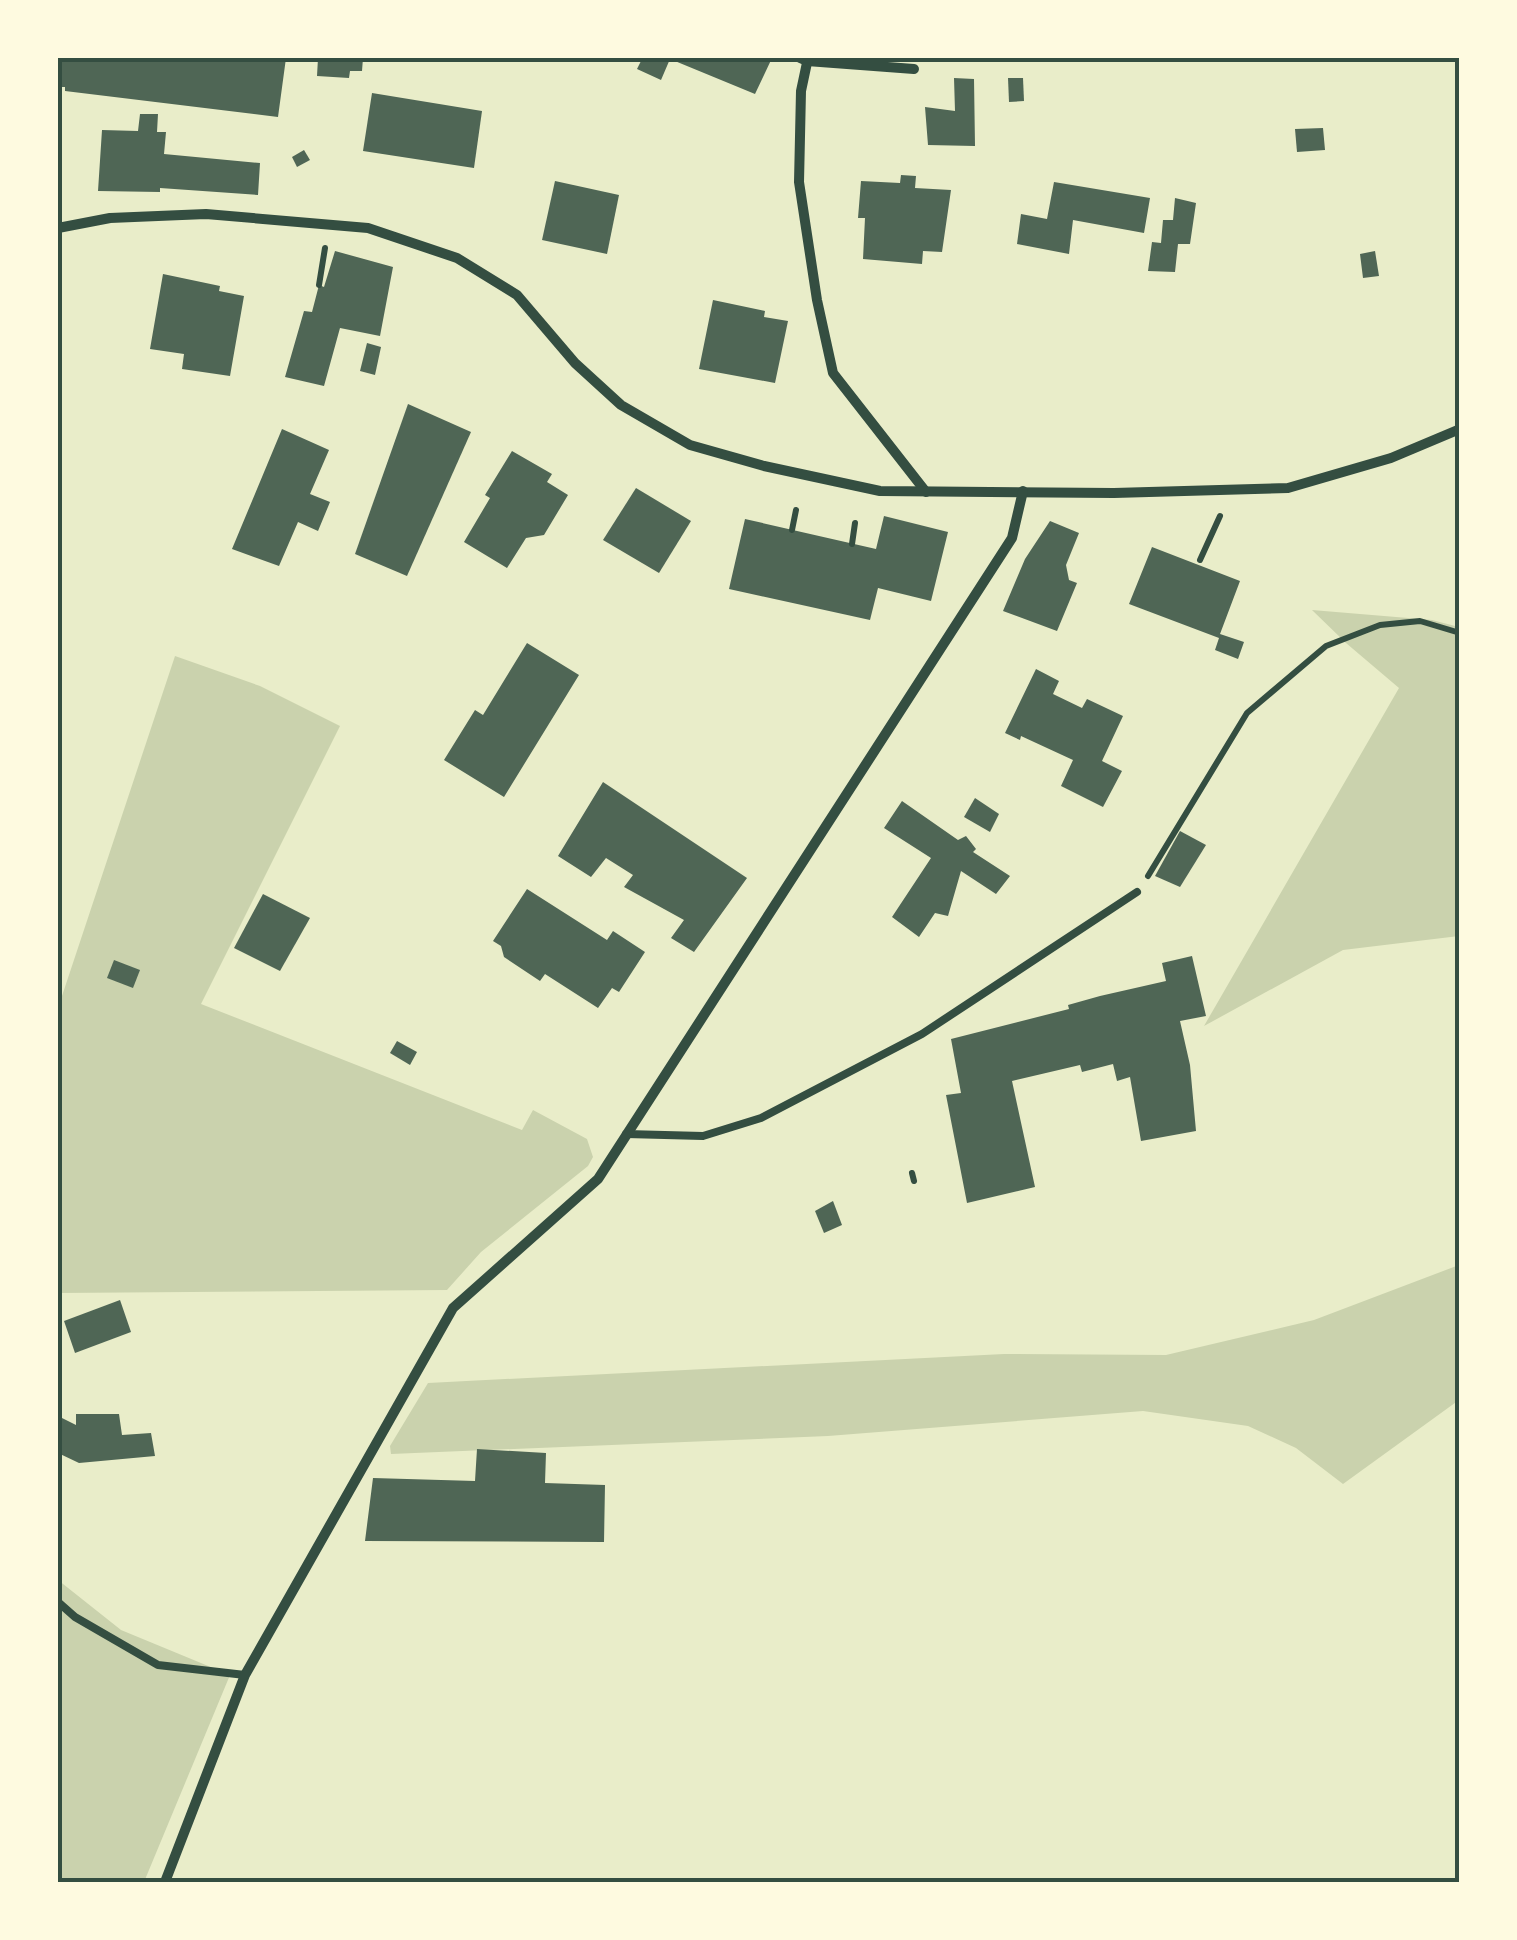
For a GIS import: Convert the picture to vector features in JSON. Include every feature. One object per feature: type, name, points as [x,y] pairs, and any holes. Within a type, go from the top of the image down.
[{"type":"street","points":[[914,69],[805,59],[800,182],[817,300],[833,373],[926,493]]},
{"type":"street","points":[[58,228],[110,218],[206,214],[368,228],[457,258],[517,295],[575,363],[621,405],[690,445],[880,491],[1114,493],[1288,488],[1391,458],[1460,429]]},
{"type":"street","points":[[164,1882],[245,1675],[454,1308],[598,1179],[1012,538],[1022,491]]},
{"type":"lane","points":[[626,1134],[703,1136],[761,1118],[922,1034],[1138,892]]},
{"type":"lane","points":[[58,1602],[75,1618],[158,1665],[245,1675]]},
{"type":"path","points":[[318,285],[326,252],[320,222]]},
{"type":"path","points":[[792,530],[796,510]]},
{"type":"path","points":[[1200,560],[1220,516]]},
{"type":"path","points":[[852,544],[855,523]]},
{"type":"path","points":[[1138,892],[1247,713],[1326,646],[1380,625],[1420,622],[1460,633]]},
{"type":"green space","points":[[1312,610],[1432,620],[1459,627],[1459,936],[1343,950],[1204,1026],[1399,688]]},
{"type":"green space","points":[[175,656],[260,686],[340,726],[201,1004],[522,1130],[533,1110],[587,1139],[593,1157],[588,1166],[481,1252],[447,1290],[58,1293],[58,1008]]},
{"type":"green space","points":[[1459,1265],[1459,1400],[1343,1484],[1296,1448],[1248,1426],[1143,1411],[828,1436],[391,1454],[390,1446],[428,1383],[1004,1354],[1166,1355],[1314,1320]]},
{"type":"green space","points":[[58,1580],[121,1630],[230,1675],[144,1882],[58,1882]]},
{"type":"building","points":[[58,58],[286,58],[278,117],[65,91],[65,87],[58,87]]},
{"type":"building","points":[[318,58],[363,58],[362,71],[350,71],[349,78],[317,76]]},
{"type":"building","points":[[633,58],[772,58],[755,94],[670,59],[661,80],[637,69],[641,61]]},
{"type":"building","points":[[954,78],[974,79],[975,146],[928,145],[925,107],[955,111]]},
{"type":"building","points":[[1008,78],[1023,78],[1024,101],[1009,102]]},
{"type":"building","points":[[372,93],[482,111],[474,168],[363,151]]},
{"type":"building","points":[[140,114],[158,114],[157,132],[166,132],[164,154],[260,163],[258,195],[160,188],[160,192],[98,191],[102,130],[138,131]]},
{"type":"building","points":[[1323,128],[1325,150],[1297,152],[1295,129]]},
{"type":"building","points":[[304,150],[310,160],[297,167],[292,157]]},
{"type":"building","points":[[901,175],[916,176],[915,188],[951,190],[942,252],[923,251],[922,264],[863,259],[865,218],[858,218],[861,181],[900,183]]},
{"type":"building","points":[[555,181],[619,195],[607,254],[542,240]]},
{"type":"building","points":[[1054,182],[1150,198],[1144,233],[1073,220],[1069,254],[1017,244],[1021,214],[1047,219]]},
{"type":"building","points":[[1175,198],[1196,203],[1190,244],[1178,244],[1175,272],[1148,271],[1152,242],[1161,243],[1163,220],[1173,220]]},
{"type":"building","points":[[335,251],[393,267],[380,336],[340,328],[324,386],[285,377],[304,311],[312,312]]},
{"type":"building","points":[[1375,251],[1379,276],[1363,278],[1360,254]]},
{"type":"building","points":[[163,274],[220,286],[219,291],[244,296],[230,376],[182,369],[184,354],[150,349]]},
{"type":"building","points":[[713,300],[765,311],[764,317],[788,321],[775,383],[699,369]]},
{"type":"building","points":[[367,343],[381,347],[375,375],[360,371]]},
{"type":"building","points":[[408,404],[471,432],[407,576],[355,554]]},
{"type":"building","points":[[282,429],[329,450],[310,494],[330,502],[318,531],[298,522],[279,566],[232,549]]},
{"type":"building","points":[[512,451],[552,474],[547,482],[568,495],[544,535],[526,538],[507,568],[464,542],[490,498],[485,495]]},
{"type":"building","points":[[636,488],[691,521],[659,573],[603,540]]},
{"type":"building","points":[[884,516],[948,532],[931,601],[878,588],[870,620],[729,589],[745,519],[876,549]]},
{"type":"building","points":[[1050,521],[1079,533],[1066,565],[1069,580],[1077,583],[1057,631],[1003,611],[1025,559]]},
{"type":"building","points":[[1152,547],[1240,581],[1220,634],[1244,642],[1238,659],[1215,650],[1219,638],[1129,604]]},
{"type":"building","points":[[527,643],[579,675],[504,797],[444,760],[475,710],[483,715]]},
{"type":"building","points":[[1036,669],[1059,681],[1053,694],[1082,708],[1087,699],[1123,716],[1102,761],[1122,771],[1103,807],[1061,786],[1073,760],[1021,736],[1020,740],[1005,733]]},
{"type":"building","points":[[603,782],[747,878],[694,952],[671,938],[684,920],[624,887],[633,875],[606,858],[591,877],[558,856]]},
{"type":"building","points":[[975,798],[999,814],[990,832],[964,817]]},
{"type":"building","points":[[902,801],[958,840],[966,836],[976,849],[973,852],[1010,876],[996,894],[961,871],[948,916],[935,913],[919,937],[892,917],[931,858],[884,828]]},
{"type":"building","points":[[1180,831],[1206,845],[1180,887],[1155,876]]},
{"type":"building","points":[[527,889],[607,940],[613,931],[645,952],[619,992],[612,988],[598,1008],[545,974],[540,981],[504,957],[501,946],[493,941]]},
{"type":"building","points":[[263,894],[310,918],[280,971],[234,948]]},
{"type":"building","points":[[1192,956],[1206,1016],[1180,1021],[1190,1065],[1196,1131],[1141,1141],[1130,1077],[1117,1081],[1113,1064],[1082,1072],[1080,1065],[1012,1081],[1035,1187],[967,1203],[946,1095],[961,1093],[951,1039],[1166,981],[1162,963]]},
{"type":"building","points":[[114,960],[140,970],[133,988],[107,978]]},
{"type":"building","points":[[397,1041],[417,1052],[410,1065],[390,1053]]},
{"type":"building","points":[[833,1201],[842,1225],[824,1233],[815,1211]]},
{"type":"building","points":[[120,1300],[131,1332],[75,1353],[64,1321]]},
{"type":"building","points":[[76,1414],[119,1414],[122,1435],[151,1433],[155,1456],[79,1463],[58,1453],[58,1416],[76,1425]]},
{"type":"building","points":[[477,1449],[546,1453],[545,1483],[605,1485],[604,1542],[365,1541],[373,1478],[475,1481]]}]
